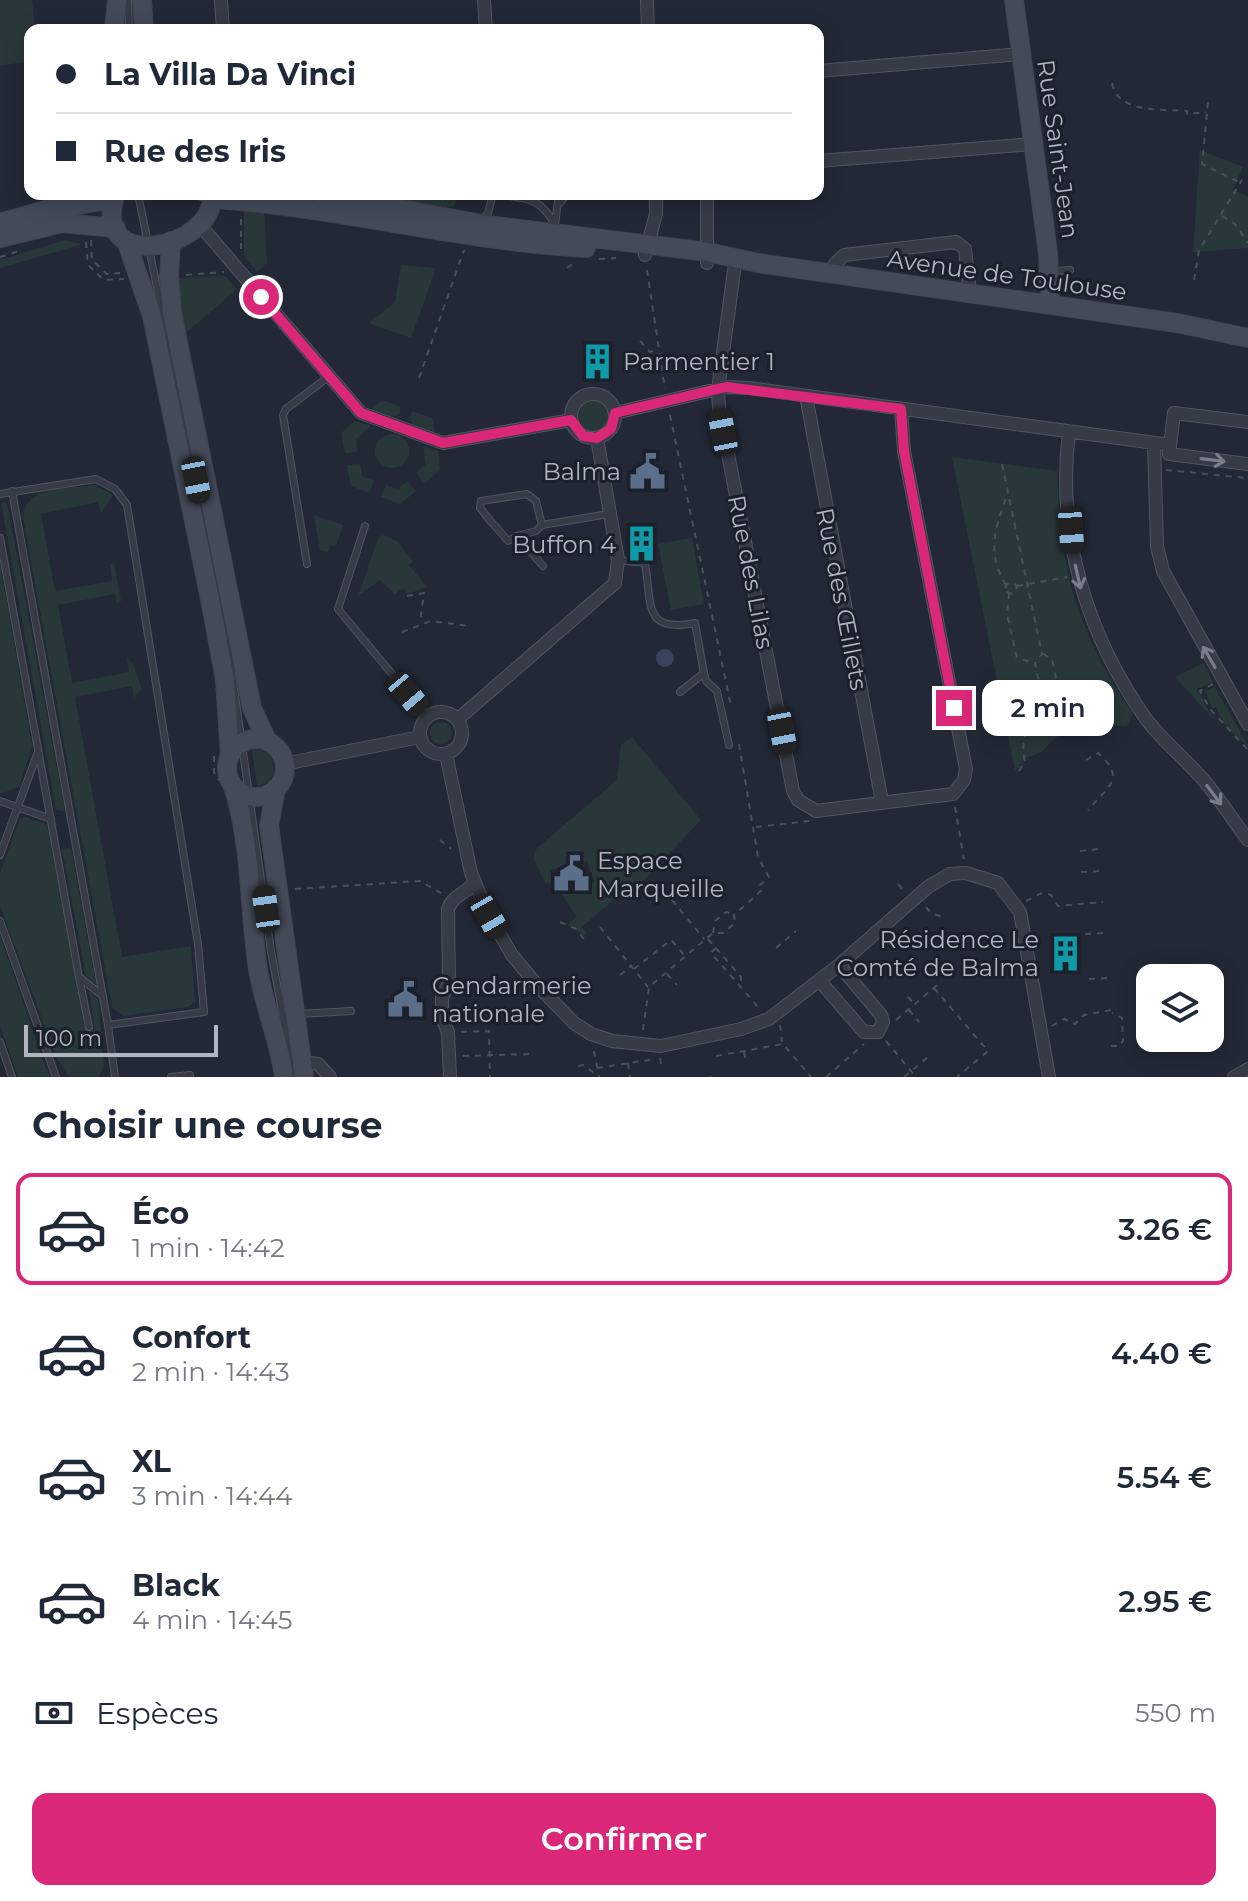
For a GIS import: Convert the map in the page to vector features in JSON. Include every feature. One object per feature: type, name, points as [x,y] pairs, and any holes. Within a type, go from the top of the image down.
[{"type":"street","points":[[115,24],[117,0]]},
{"type":"street","points":[[142,0],[144,24]]},
{"type":"street","points":[[221,0],[223,24]]},
{"type":"street","points":[[484,0],[486,24]]},
{"type":"street","points":[[647,0],[648,24]]},
{"type":"street","name":"Rue Saint-Jean","points":[[1014,0],[1049,272],[1050,305]]},
{"type":"street","points":[[824,70],[1021,54]]},
{"type":"street","points":[[824,161],[1033,144]]},
{"type":"street","points":[[0,223],[95,200]]},
{"type":"street","points":[[116,200],[133,275],[152,316],[211,604],[237,748],[227,775],[233,786],[246,839],[248,894],[259,977],[284,1077]]},
{"type":"street","points":[[0,238],[49,224],[122,236],[149,248],[171,241],[200,225],[210,200]]},
{"type":"street","points":[[258,200],[412,224],[479,238],[646,253]]},
{"type":"street","points":[[353,200],[478,223],[557,229],[646,253]]},
{"type":"street","points":[[646,253],[656,214],[656,200]]},
{"type":"street","points":[[707,200],[708,257]]},
{"type":"street","points":[[200,225],[361,413],[443,443],[571,420]]},
{"type":"street","points":[[171,241],[169,276],[172,313],[252,708],[267,741],[278,750],[284,764],[269,825],[296,1015],[300,1072],[318,1064],[330,1077]]},
{"type":"street","points":[[833,274],[835,264],[844,255],[956,242],[965,249],[970,293]]},
{"type":"street","name":"Avenue de Toulouse","points":[[646,253],[758,263],[1199,327],[1248,338]]},
{"type":"street","name":"Rue des Lilas","points":[[735,262],[718,390],[793,791],[806,807],[826,810]]},
{"type":"street","points":[[615,413],[718,390],[749,388],[1170,445]]},
{"type":"street","points":[[588,395],[608,400],[615,413],[611,429],[597,438],[583,436],[571,420],[574,404],[588,395]]},
{"type":"street","name":"Rue des Œillets","points":[[806,396],[882,802]]},
{"type":"street","points":[[826,810],[953,794],[964,780],[966,769],[904,451],[901,409]]},
{"type":"street","points":[[1248,422],[1174,413],[1169,454],[1248,464]]},
{"type":"street","points":[[1069,432],[1072,548],[1085,603],[1097,632],[1146,718],[1201,777],[1248,840]]},
{"type":"street","points":[[458,719],[610,590],[618,576],[618,560],[597,438]]},
{"type":"street","points":[[1154,443],[1157,546],[1163,571],[1248,724]]},
{"type":"street","points":[[440,711],[458,719],[463,731],[460,743],[446,754],[429,751],[420,737],[421,726],[427,716],[440,711]]},
{"type":"street","points":[[284,764],[420,737]]},
{"type":"street","points":[[237,748],[267,741]]},
{"type":"street","points":[[446,754],[475,883],[512,955],[553,1003],[591,1034],[661,1046],[703,1038],[774,1015],[942,878],[966,873],[998,883],[1020,912],[1049,1077]]},
{"type":"street","points":[[233,786],[251,796],[265,795],[276,788]]},
{"type":"street","points":[[450,1077],[448,1032],[442,1018],[442,998],[449,983],[448,909],[452,900],[467,892],[475,883]]},
{"type":"street","points":[[839,965],[876,1029]]},
{"type":"street","points":[[819,980],[876,1029]]},
{"type":"street","points":[[1234,1077],[1248,1069]]},
{"type":"lane","points":[[128,0],[129,24]]},
{"type":"lane","points":[[139,200],[225,624],[237,748],[251,796],[273,964],[300,1072]]},
{"type":"lane","points":[[259,200],[545,240],[588,238]]},
{"type":"lane","points":[[478,223],[488,213],[491,200]]},
{"type":"lane","points":[[534,200],[549,211],[557,229]]},
{"type":"lane","points":[[557,229],[560,200]]},
{"type":"lane","points":[[1049,272],[1070,270]]},
{"type":"lane","points":[[307,564],[283,415],[328,377]]},
{"type":"lane","points":[[0,494],[96,479],[115,489],[127,505],[198,944],[204,1012],[108,1025]]},
{"type":"lane","points":[[12,491],[104,996],[115,1077]]},
{"type":"lane","points":[[542,525],[536,501],[527,494],[481,501],[480,508],[508,541],[536,531],[542,525],[610,514]]},
{"type":"lane","points":[[365,526],[338,609],[427,716]]},
{"type":"lane","points":[[517,536],[543,566]]},
{"type":"lane","points":[[0,538],[89,1027]]},
{"type":"lane","points":[[618,560],[645,563],[653,610],[662,624],[671,627],[695,623],[706,681],[717,691],[729,745]]},
{"type":"lane","points":[[680,692],[704,673]]},
{"type":"lane","points":[[0,855],[40,749]]},
{"type":"lane","points":[[0,801],[51,819]]},
{"type":"lane","points":[[0,921],[56,1077]]},
{"type":"lane","points":[[79,977],[104,996]]},
{"type":"lane","points":[[296,1015],[351,1011]]},
{"type":"lane","points":[[0,1042],[12,1077]]},
{"type":"lane","points":[[171,1077],[190,1075]]},
{"type":"path","points":[[1112,83],[1116,93],[1136,108],[1187,111],[1187,114],[1199,115],[1206,112]]},
{"type":"path","points":[[1194,280],[1199,250],[1240,181],[1202,164],[1208,102]]},
{"type":"path","points":[[175,276],[223,272],[232,263],[243,251],[245,200]]},
{"type":"path","points":[[1220,215],[1235,224],[1248,243]]},
{"type":"path","points":[[88,230],[92,260],[107,274],[133,275]]},
{"type":"path","points":[[88,230],[88,265],[104,280],[133,275]]},
{"type":"path","points":[[419,378],[466,245]]},
{"type":"path","points":[[646,253],[657,351],[733,713]]},
{"type":"path","points":[[640,341],[650,352],[657,351]]},
{"type":"path","points":[[1002,464],[1042,654],[1035,663],[1043,702],[1027,729],[1022,752],[1025,761],[1019,771]]},
{"type":"path","points":[[1153,464],[1160,469],[1248,477]]},
{"type":"path","points":[[1008,492],[992,539],[997,571],[1009,593],[1007,614],[1017,658],[1035,663]]},
{"type":"path","points":[[1006,585],[1013,582],[1017,586],[1028,585],[1066,578]]},
{"type":"path","points":[[1009,593],[1016,591],[1017,586]]},
{"type":"path","points":[[407,596],[424,593],[420,623]]},
{"type":"path","points":[[402,632],[420,623],[470,626]]},
{"type":"path","points":[[1042,654],[1052,659],[1060,699]]},
{"type":"path","points":[[1210,674],[1214,684],[1200,691],[1223,726],[1248,750]]},
{"type":"path","points":[[1043,702],[1095,694],[1111,688]]},
{"type":"path","points":[[739,744],[758,857],[769,877],[759,886]]},
{"type":"path","points":[[1086,760],[1092,753],[1098,753],[1111,765],[1114,774],[1112,782],[1088,810]]},
{"type":"path","points":[[953,794],[966,873]]},
{"type":"path","points":[[755,828],[827,819],[826,810]]},
{"type":"path","points":[[1080,851],[1099,849]]},
{"type":"path","points":[[1081,872],[1101,871]]},
{"type":"path","points":[[279,889],[420,881],[452,900]]},
{"type":"path","points":[[734,915],[762,890]]},
{"type":"path","points":[[681,892],[672,900],[741,977],[741,988]]},
{"type":"path","points":[[1029,898],[1045,893],[1058,906],[1103,902]]},
{"type":"path","points":[[918,897],[931,913],[946,918]]},
{"type":"path","points":[[641,1045],[649,987],[713,933],[715,921],[726,912],[734,915]]},
{"type":"path","points":[[713,933],[723,933],[735,923],[734,915]]},
{"type":"path","points":[[560,922],[576,929],[585,940]]},
{"type":"path","points":[[600,927],[649,987]]},
{"type":"path","points":[[776,948],[796,931]]},
{"type":"path","points":[[1085,934],[1105,933]]},
{"type":"path","points":[[620,975],[671,940],[686,957]]},
{"type":"path","points":[[652,946],[656,951]]},
{"type":"path","points":[[716,948],[711,953],[741,988],[774,1015],[783,1044],[811,1077]]},
{"type":"path","points":[[741,977],[747,972]]},
{"type":"path","points":[[666,973],[677,985]]},
{"type":"path","points":[[1089,979],[1109,978]]},
{"type":"path","points":[[826,1077],[864,1046],[876,1029],[897,1020],[942,981]]},
{"type":"path","points":[[934,988],[988,1051],[957,1077]]},
{"type":"path","points":[[908,997],[915,1005]]},
{"type":"path","points":[[909,1010],[919,1022]]},
{"type":"path","points":[[1039,1028],[1055,1026],[1064,1019],[1075,1024],[1084,1015],[1111,1012],[1122,1018],[1123,1041],[1120,1046],[1111,1046]]},
{"type":"path","points":[[489,1025],[490,1077]]},
{"type":"path","points":[[876,1029],[916,1077]]},
{"type":"path","points":[[448,1032],[489,1031]]},
{"type":"path","points":[[591,1034],[599,1077]]},
{"type":"path","points":[[716,1056],[783,1044]]},
{"type":"path","points":[[744,1051],[746,1063]]},
{"type":"path","points":[[449,1057],[531,1054]]},
{"type":"path","points":[[904,1077],[929,1056]]},
{"type":"path","points":[[597,1068],[660,1058]]},
{"type":"path","points":[[628,1063],[630,1077]]},
{"type":"path","points":[[578,1066],[583,1065],[599,1077]]},
{"type":"shaded area","points":[[0,0],[32,0],[34,24],[24,24],[24,62],[0,66]]},
{"type":"shaded area","points":[[1200,150],[1243,167],[1233,189],[1248,197],[1248,248],[1193,252]]},
{"type":"shaded area","points":[[401,200],[456,200],[455,205],[447,208]]},
{"type":"shaded area","points":[[244,205],[264,207],[267,263],[257,272],[244,257]]},
{"type":"shaded area","points":[[65,240],[83,244],[0,268],[0,260]]},
{"type":"shaded area","points":[[401,265],[436,268],[411,338],[369,323],[395,302]]},
{"type":"shaded area","points":[[225,276],[237,289],[187,332],[181,319],[176,278]]},
{"type":"shaded area","points":[[382,400],[401,407],[399,415],[390,417],[370,410]]},
{"type":"shaded area","points":[[593,400],[604,405],[609,416],[604,427],[593,432],[582,427],[577,416],[582,405]]},
{"type":"shaded area","points":[[412,411],[432,418],[435,433],[415,426],[410,419]]},
{"type":"shaded area","points":[[355,421],[371,426],[356,439],[357,452],[345,453],[341,433]]},
{"type":"shaded area","points":[[392,434],[404,439],[409,451],[404,463],[392,468],[380,463],[375,451],[380,439]]},
{"type":"shaded area","points":[[423,446],[438,451],[440,470],[425,484],[416,473],[426,464]]},
{"type":"shaded area","points":[[952,457],[1057,471],[1067,570],[1085,626],[1113,683],[1133,714],[1127,726],[1091,725],[1060,734],[1041,752],[1024,759],[1015,771]]},
{"type":"shaded area","points":[[360,464],[362,476],[374,481],[370,493],[351,486],[347,465]]},
{"type":"shaded area","points":[[407,481],[416,491],[400,504],[381,497],[386,485],[398,489]]},
{"type":"shaded area","points":[[94,485],[113,495],[101,514],[98,502],[41,514],[55,591],[112,581],[110,564],[114,563],[121,601],[117,604],[115,594],[58,605],[72,683],[129,672],[127,658],[133,664],[142,689],[134,698],[132,686],[75,697],[122,957],[191,946],[195,1002],[188,1007],[123,1016],[112,1007],[23,517],[26,507],[40,494],[61,488]]},
{"type":"shaded area","points":[[1,502],[7,503],[65,811],[56,810]]},
{"type":"shaded area","points":[[314,515],[343,525],[336,546],[331,545],[328,552],[320,550]]},
{"type":"shaded area","points":[[382,535],[397,541],[413,561],[409,565],[427,587],[408,594],[403,588],[395,594],[380,580],[358,596]]},
{"type":"shaded area","points":[[692,538],[704,604],[671,610],[658,544]]},
{"type":"shaded area","points":[[0,564],[32,745],[19,787],[0,794]]},
{"type":"shaded area","points":[[1203,663],[1213,682],[1197,689],[1214,720],[1175,677]]},
{"type":"shaded area","points":[[1215,687],[1248,747],[1224,724],[1216,707],[1212,708],[1205,691]]},
{"type":"shaded area","points":[[441,722],[449,725],[452,733],[449,741],[441,744],[433,741],[430,733],[433,725]]},
{"type":"shaded area","points":[[632,737],[701,820],[629,896],[624,891],[582,927],[586,933],[584,935],[567,925],[576,917],[562,894],[563,889],[594,882],[587,861],[550,870],[552,882],[546,884],[533,858],[537,848],[617,780],[621,745]]},
{"type":"shaded area","points":[[258,749],[270,755],[275,771],[268,782],[257,786],[252,750]]},
{"type":"shaded area","points":[[26,817],[47,825],[84,1025],[92,1030],[95,1028],[89,990],[98,1000],[104,1065],[99,1077],[69,1077],[57,1059],[0,906],[0,873],[20,819]]},
{"type":"shaded area","points":[[71,848],[96,984],[86,976],[62,849]]},
{"type":"shaded area","points":[[0,936],[50,1077],[18,1077],[0,1026]]},
{"type":"water","points":[[665,649],[674,658],[665,667],[656,658]]},
{"type":"place","name":"Parmentier 1","points":[[597,361]]},
{"type":"place","name":"Balma","points":[[647,471]]},
{"type":"place","name":"Buffon 4","points":[[642,544]]},
{"type":"place","name":"Espace Marqueille","points":[[571,874]]},
{"type":"place","name":"Résidence Le Comté de Balma","points":[[1065,953]]},
{"type":"place","name":"Gendarmerie nationale","points":[[406,999]]},
{"type":"route","points":[[261,297],[354,408],[443,443],[571,420],[577,432],[597,438],[611,429],[615,413],[726,387],[901,409],[904,451],[954,708]]}]
